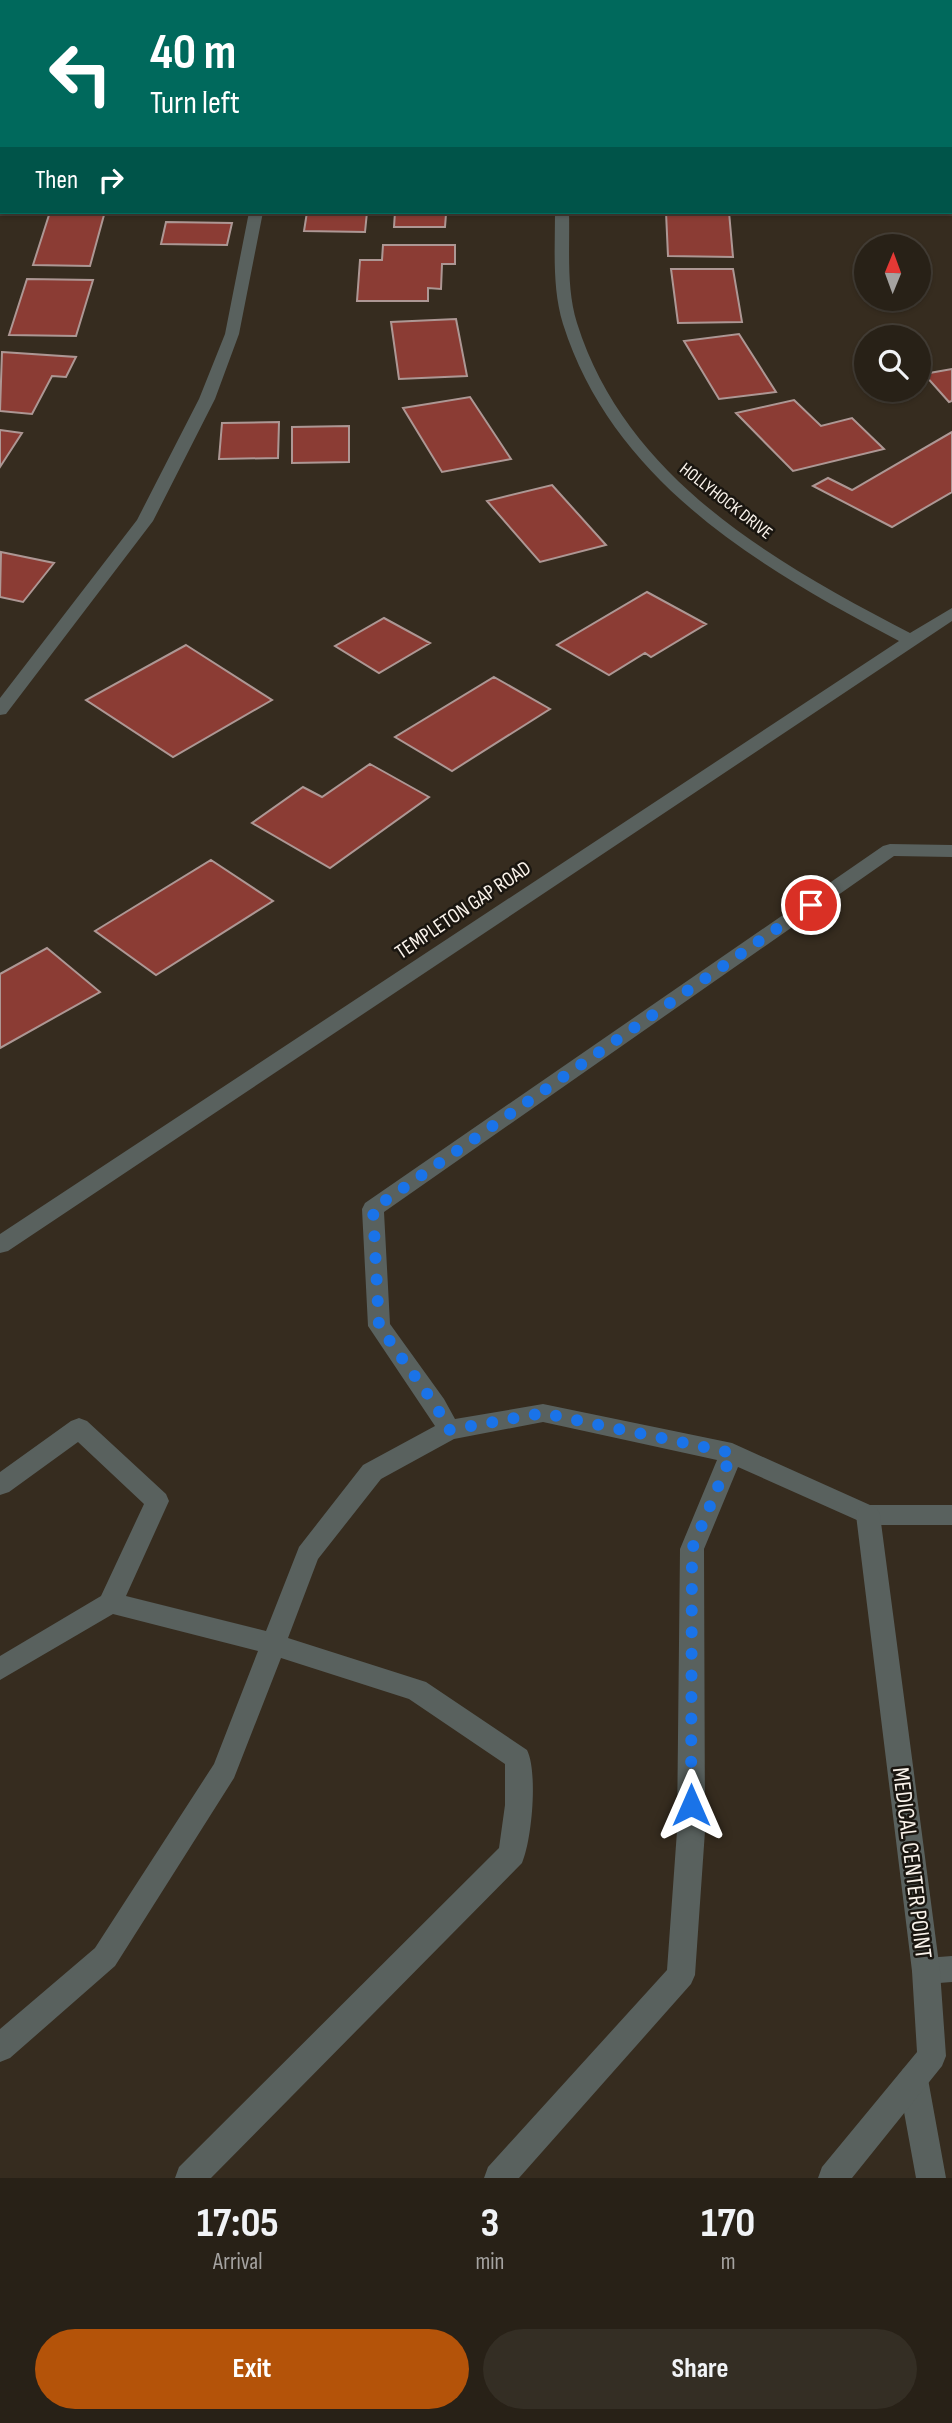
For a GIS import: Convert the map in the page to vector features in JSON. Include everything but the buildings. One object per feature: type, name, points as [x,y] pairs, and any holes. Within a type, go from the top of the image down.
[{"type":"street","points":[[0,710],[145,521],[207,399],[232,334],[256,214]]},
{"type":"street","name":"HOLLYHOCK DRIVE","points":[[562,214],[564,291],[570,322],[598,392],[616,424],[680,495],[729,531],[827,598],[911,640]]},
{"type":"street","name":"TEMPLETON GAP ROAD","points":[[0,1245],[952,612]]},
{"type":"street","points":[[449,1430],[436,1406],[379,1326],[373,1209],[890,850],[952,850]]},
{"type":"street","points":[[0,2048],[104,1957],[225,1770],[308,1554],[372,1472],[449,1430],[543,1413],[732,1453],[868,1515],[952,1515]]},
{"type":"street","points":[[0,1486],[79,1428],[158,1501],[110,1603],[0,1669]]},
{"type":"street","points":[[499,2178],[681,1975],[691,1831],[692,1549],[732,1453]]},
{"type":"street","name":"MEDICAL CENTER POINT","points":[[833,2178],[932,2056],[939,1970],[868,1515]]},
{"type":"street","points":[[110,1603],[274,1644],[417,1690],[518,1758],[518,1805],[512,1854],[190,2178]]},
{"type":"street","points":[[913,2079],[932,2178]]},
{"type":"route","points":[[691,1805],[692,1549],[732,1453],[543,1413],[449,1430],[436,1406],[379,1326],[373,1209],[811,905]]}]
